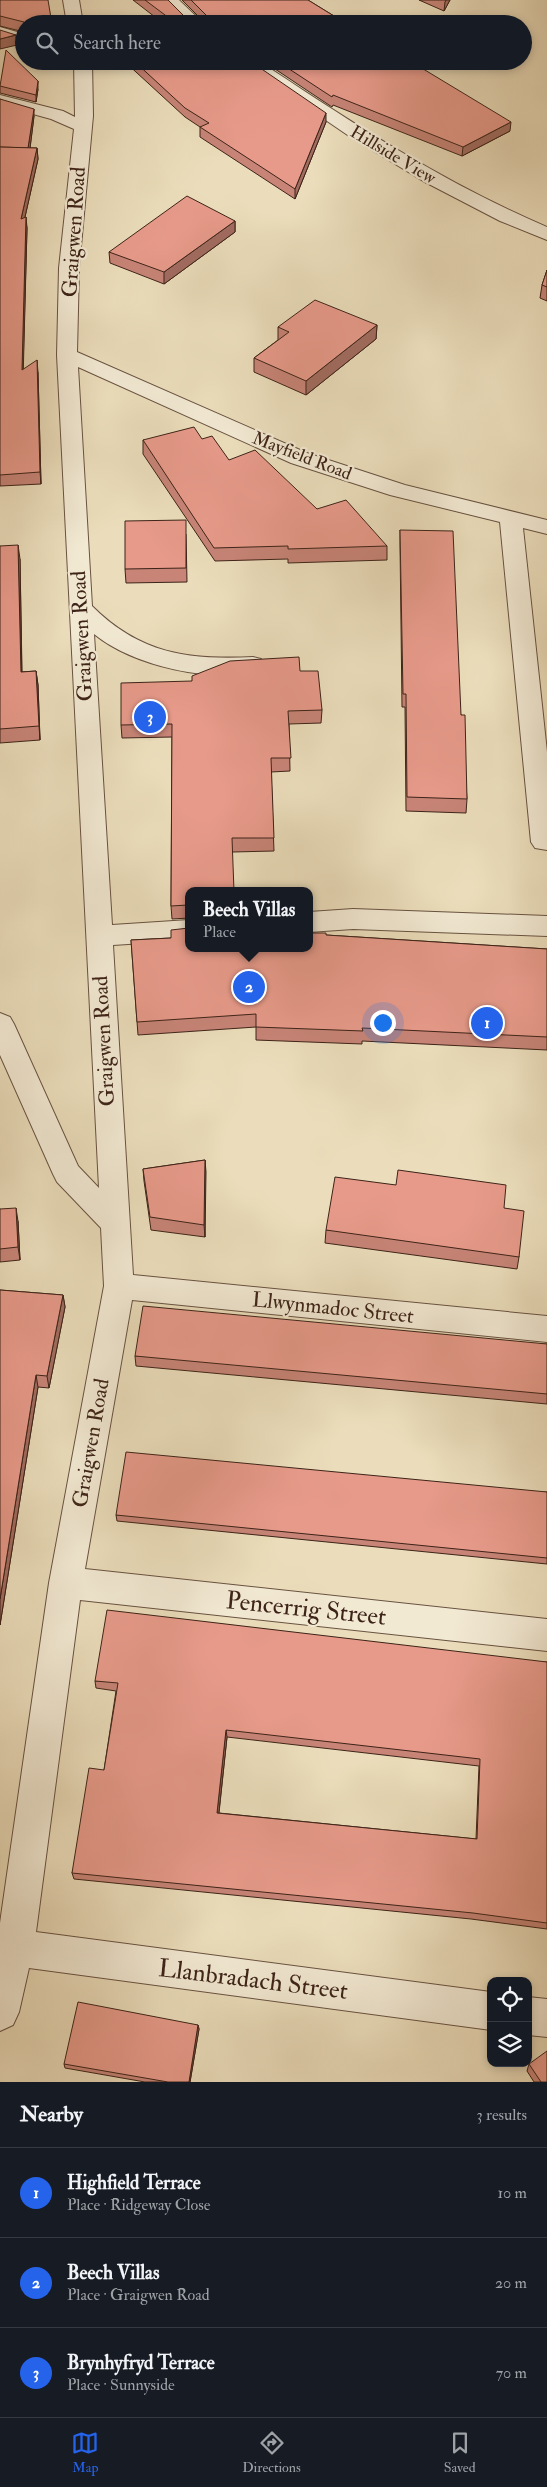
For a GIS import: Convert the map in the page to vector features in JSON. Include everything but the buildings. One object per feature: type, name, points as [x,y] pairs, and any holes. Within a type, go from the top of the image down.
[{"type":"street","points":[[71,0],[74,15]]},
{"type":"street","points":[[169,0],[186,15]]},
{"type":"street","points":[[0,32],[15,37]]},
{"type":"street","name":"Graigwen Road","points":[[0,2012],[14,1948],[66,1583],[119,1286],[67,355],[69,268],[83,126],[82,70]]},
{"type":"street","name":"Hillside View","points":[[261,70],[397,158],[457,193],[547,234]]},
{"type":"street","points":[[0,100],[57,115],[83,126]]},
{"type":"street","name":"Mayfield Road","points":[[67,355],[299,458],[398,490],[547,527]]},
{"type":"street","points":[[511,519],[544,842]]},
{"type":"street","points":[[81,608],[109,634],[138,652],[174,662],[216,667],[275,663]]},
{"type":"street","points":[[313,922],[353,920],[547,926]]},
{"type":"street","points":[[98,936],[185,930]]},
{"type":"street","points":[[0,1024],[68,1174],[115,1223]]},
{"type":"street","name":"Llwynmadoc Street","points":[[119,1286],[547,1329]]},
{"type":"street","name":"Pencerrig Street","points":[[66,1583],[547,1635]]},
{"type":"street","name":"Llanbradach Street","points":[[14,1948],[487,2010]]},
{"type":"street","points":[[532,2016],[547,2018]]},
{"type":"place","name":"Brynhyfryd Terrace","points":[[150,717]]},
{"type":"place","name":"Beech Villas","points":[[249,987]]},
{"type":"place","name":"Highfield Terrace","points":[[487,1023]]}]
